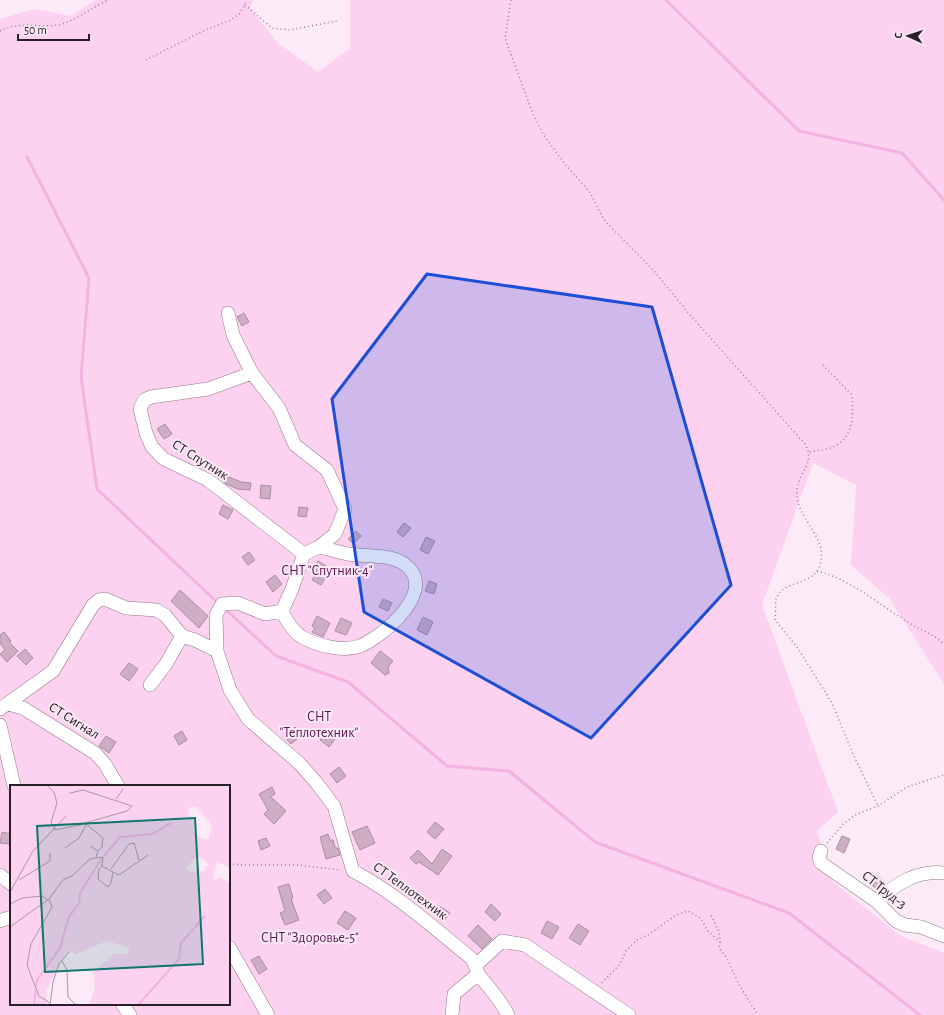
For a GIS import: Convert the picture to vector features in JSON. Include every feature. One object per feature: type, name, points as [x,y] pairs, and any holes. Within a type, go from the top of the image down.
[{"type":"street","points":[[228,313],[233,335],[252,373],[279,408],[295,445],[326,470],[344,509],[335,534],[319,547],[304,554],[292,589],[282,611],[288,624],[301,636],[325,646],[341,648],[360,646],[392,624],[405,611],[415,592],[415,582],[410,569],[395,559],[348,554],[319,547]]},
{"type":"street","name":"СТ Спутник","points":[[252,373],[208,389],[151,397],[144,400],[140,408],[146,433],[152,447],[164,459],[208,480],[304,554]]},
{"type":"street","points":[[4,707],[53,671],[93,605],[99,600],[105,599],[126,608],[156,610],[165,615],[182,636],[195,640],[217,651]]},
{"type":"street","name":"СТ Теплотехник","points":[[282,611],[265,614],[238,603],[222,604],[216,615],[217,651],[230,690],[248,719],[299,763],[334,806],[353,871],[366,877],[425,920],[471,958],[477,969],[500,1000],[508,1015]]},
{"type":"street","points":[[150,685],[166,664],[182,636]]},
{"type":"street","name":"СТ Сигнал","points":[[4,707],[23,708],[95,753],[105,764],[117,785]]},
{"type":"street","points":[[0,725],[14,785]]},
{"type":"street","name":"СТ Труд-3","points":[[820,851],[819,858],[821,863],[876,901],[896,921],[905,925],[921,927],[944,936]]},
{"type":"street","points":[[876,901],[899,882],[934,872],[944,873]]},
{"type":"street","points":[[0,875],[10,883]]},
{"type":"street","points":[[452,1015],[454,994],[502,942],[525,945],[629,1015]]},
{"type":"street","points":[[230,949],[268,1015]]},
{"type":"street","points":[[123,1005],[130,1015]]},
{"type":"path","points":[[0,31],[18,24],[58,25],[67,22],[108,0]]},
{"type":"path","points":[[146,60],[205,30],[231,20],[239,14],[245,6],[245,0]]},
{"type":"path","points":[[511,0],[505,38],[533,114],[543,134],[588,192],[605,221],[655,272],[691,316],[805,444],[810,452],[810,458],[797,490],[800,508],[819,543],[821,561],[817,572],[808,580],[782,590],[776,599],[775,620],[797,647],[832,703],[878,806]]},
{"type":"path","points":[[245,6],[272,28],[289,30],[337,21]]},
{"type":"path","points":[[810,452],[835,446],[846,437],[852,428],[852,395],[821,362]]},
{"type":"path","points":[[817,572],[827,574],[846,582],[909,623],[932,634],[944,644]]},
{"type":"path","points":[[820,851],[843,824],[857,814],[878,806],[907,787],[944,775]]},
{"type":"path","points":[[230,864],[298,865],[353,871]]},
{"type":"path","points":[[598,995],[598,988],[620,964],[626,951],[637,940],[648,936],[676,915],[688,911],[700,918],[708,931],[720,942]]},
{"type":"path","points":[[710,913],[719,932],[719,948],[729,958],[736,978],[747,1000],[758,1015]]},
{"type":"highlighted area","points":[[427,274],[652,307],[731,585],[591,738],[364,612],[332,399]]},
{"type":"green space","points":[[95,0],[253,0],[250,8],[278,43],[318,72],[350,48],[350,0],[944,0],[944,684],[889,598],[851,565],[856,485],[813,463],[762,605],[838,812],[817,831],[833,882],[901,936],[944,953],[944,1015],[0,1015],[0,19],[34,9],[71,16]]},
{"type":"building","points":[[244,313],[249,322],[242,326],[237,317]]},
{"type":"building","points":[[165,424],[172,434],[164,439],[157,429]]},
{"type":"building","points":[[227,476],[241,482],[251,483],[250,490],[238,489],[226,484],[224,482]]},
{"type":"building","points":[[261,485],[271,486],[270,499],[260,498]]},
{"type":"building","points":[[223,505],[233,510],[228,519],[219,514]]},
{"type":"building","points":[[299,507],[308,508],[306,517],[298,516]]},
{"type":"building","points":[[404,523],[411,528],[403,537],[397,532]]},
{"type":"building","points":[[356,531],[361,536],[353,544],[348,539]]},
{"type":"building","points":[[426,537],[435,541],[428,554],[420,550]]},
{"type":"building","points":[[249,552],[255,560],[248,565],[242,557]]},
{"type":"building","points":[[318,561],[331,569],[321,585],[312,580],[317,572],[313,569]]},
{"type":"building","points":[[275,575],[282,584],[273,592],[266,582]]},
{"type":"building","points":[[429,581],[437,584],[434,594],[425,591]]},
{"type":"building","points":[[180,590],[208,616],[199,628],[171,601]]},
{"type":"building","points":[[383,599],[392,603],[388,611],[379,607]]},
{"type":"building","points":[[317,616],[330,623],[323,637],[312,632],[315,628],[312,626]]},
{"type":"building","points":[[423,617],[433,622],[427,635],[417,630]]},
{"type":"building","points":[[341,618],[352,623],[346,635],[335,631]]},
{"type":"building","points":[[4,632],[11,641],[9,642],[18,651],[7,662],[0,654],[5,650],[0,643],[0,635]]},
{"type":"building","points":[[25,649],[33,658],[26,665],[17,656]]},
{"type":"building","points":[[380,651],[393,661],[388,667],[389,673],[385,675],[371,663]]},
{"type":"building","points":[[129,663],[138,669],[129,681],[120,674]]},
{"type":"building","points":[[295,727],[302,735],[291,744],[284,736]]},
{"type":"building","points":[[182,731],[187,740],[179,745],[174,736]]},
{"type":"building","points":[[325,733],[335,739],[329,747],[320,740]]},
{"type":"building","points":[[106,736],[116,742],[109,753],[99,746]]},
{"type":"building","points":[[339,767],[346,776],[337,783],[330,774]]},
{"type":"building","points":[[272,787],[275,794],[271,797],[286,811],[274,824],[264,814],[268,810],[259,794]]},
{"type":"building","points":[[435,822],[444,829],[435,839],[427,832]]},
{"type":"building","points":[[367,826],[375,843],[360,850],[352,832]]},
{"type":"building","points":[[2,832],[10,834],[9,844],[0,843]]},
{"type":"building","points":[[328,834],[330,840],[333,840],[335,848],[338,848],[340,855],[326,859],[320,837]]},
{"type":"building","points":[[842,836],[850,839],[844,853],[836,849]]},
{"type":"building","points":[[266,838],[270,846],[261,850],[258,841]]},
{"type":"building","points":[[442,849],[452,856],[438,875],[419,862],[416,864],[410,858],[418,850],[432,864]]},
{"type":"building","points":[[876,875],[884,882],[877,890],[869,882]]},
{"type":"building","points":[[289,884],[293,898],[291,899],[299,920],[285,925],[280,913],[285,911],[278,887]]},
{"type":"building","points":[[325,889],[332,898],[324,904],[317,895]]},
{"type":"building","points":[[491,904],[501,914],[495,921],[485,912]]},
{"type":"building","points":[[441,907],[450,913],[443,922],[435,915]]},
{"type":"building","points":[[345,911],[356,918],[348,930],[337,923]]},
{"type":"building","points":[[547,921],[559,927],[552,939],[541,933]]},
{"type":"building","points":[[578,924],[589,931],[580,945],[569,938]]},
{"type":"building","points":[[478,925],[492,939],[482,949],[468,936]]},
{"type":"building","points":[[259,956],[267,969],[259,974],[251,960]]},
{"type":"waterway","points":[[666,0],[799,131],[902,153],[944,200]]},
{"type":"waterway","points":[[27,157],[89,278],[81,377],[97,489],[219,604]]},
{"type":"waterway","points":[[223,607],[276,656],[348,682],[447,766],[509,771],[595,842],[789,913],[920,1015]]},
{"type":"park label","name":"СНТ \"Спутник-4\"","points":[[327,571]]},
{"type":"park label","name":"СНТ \"Теплотехник\"","points":[[319,726]]},
{"type":"park label","name":"СНТ \"Здоровье-5\"","points":[[310,938]]}]
